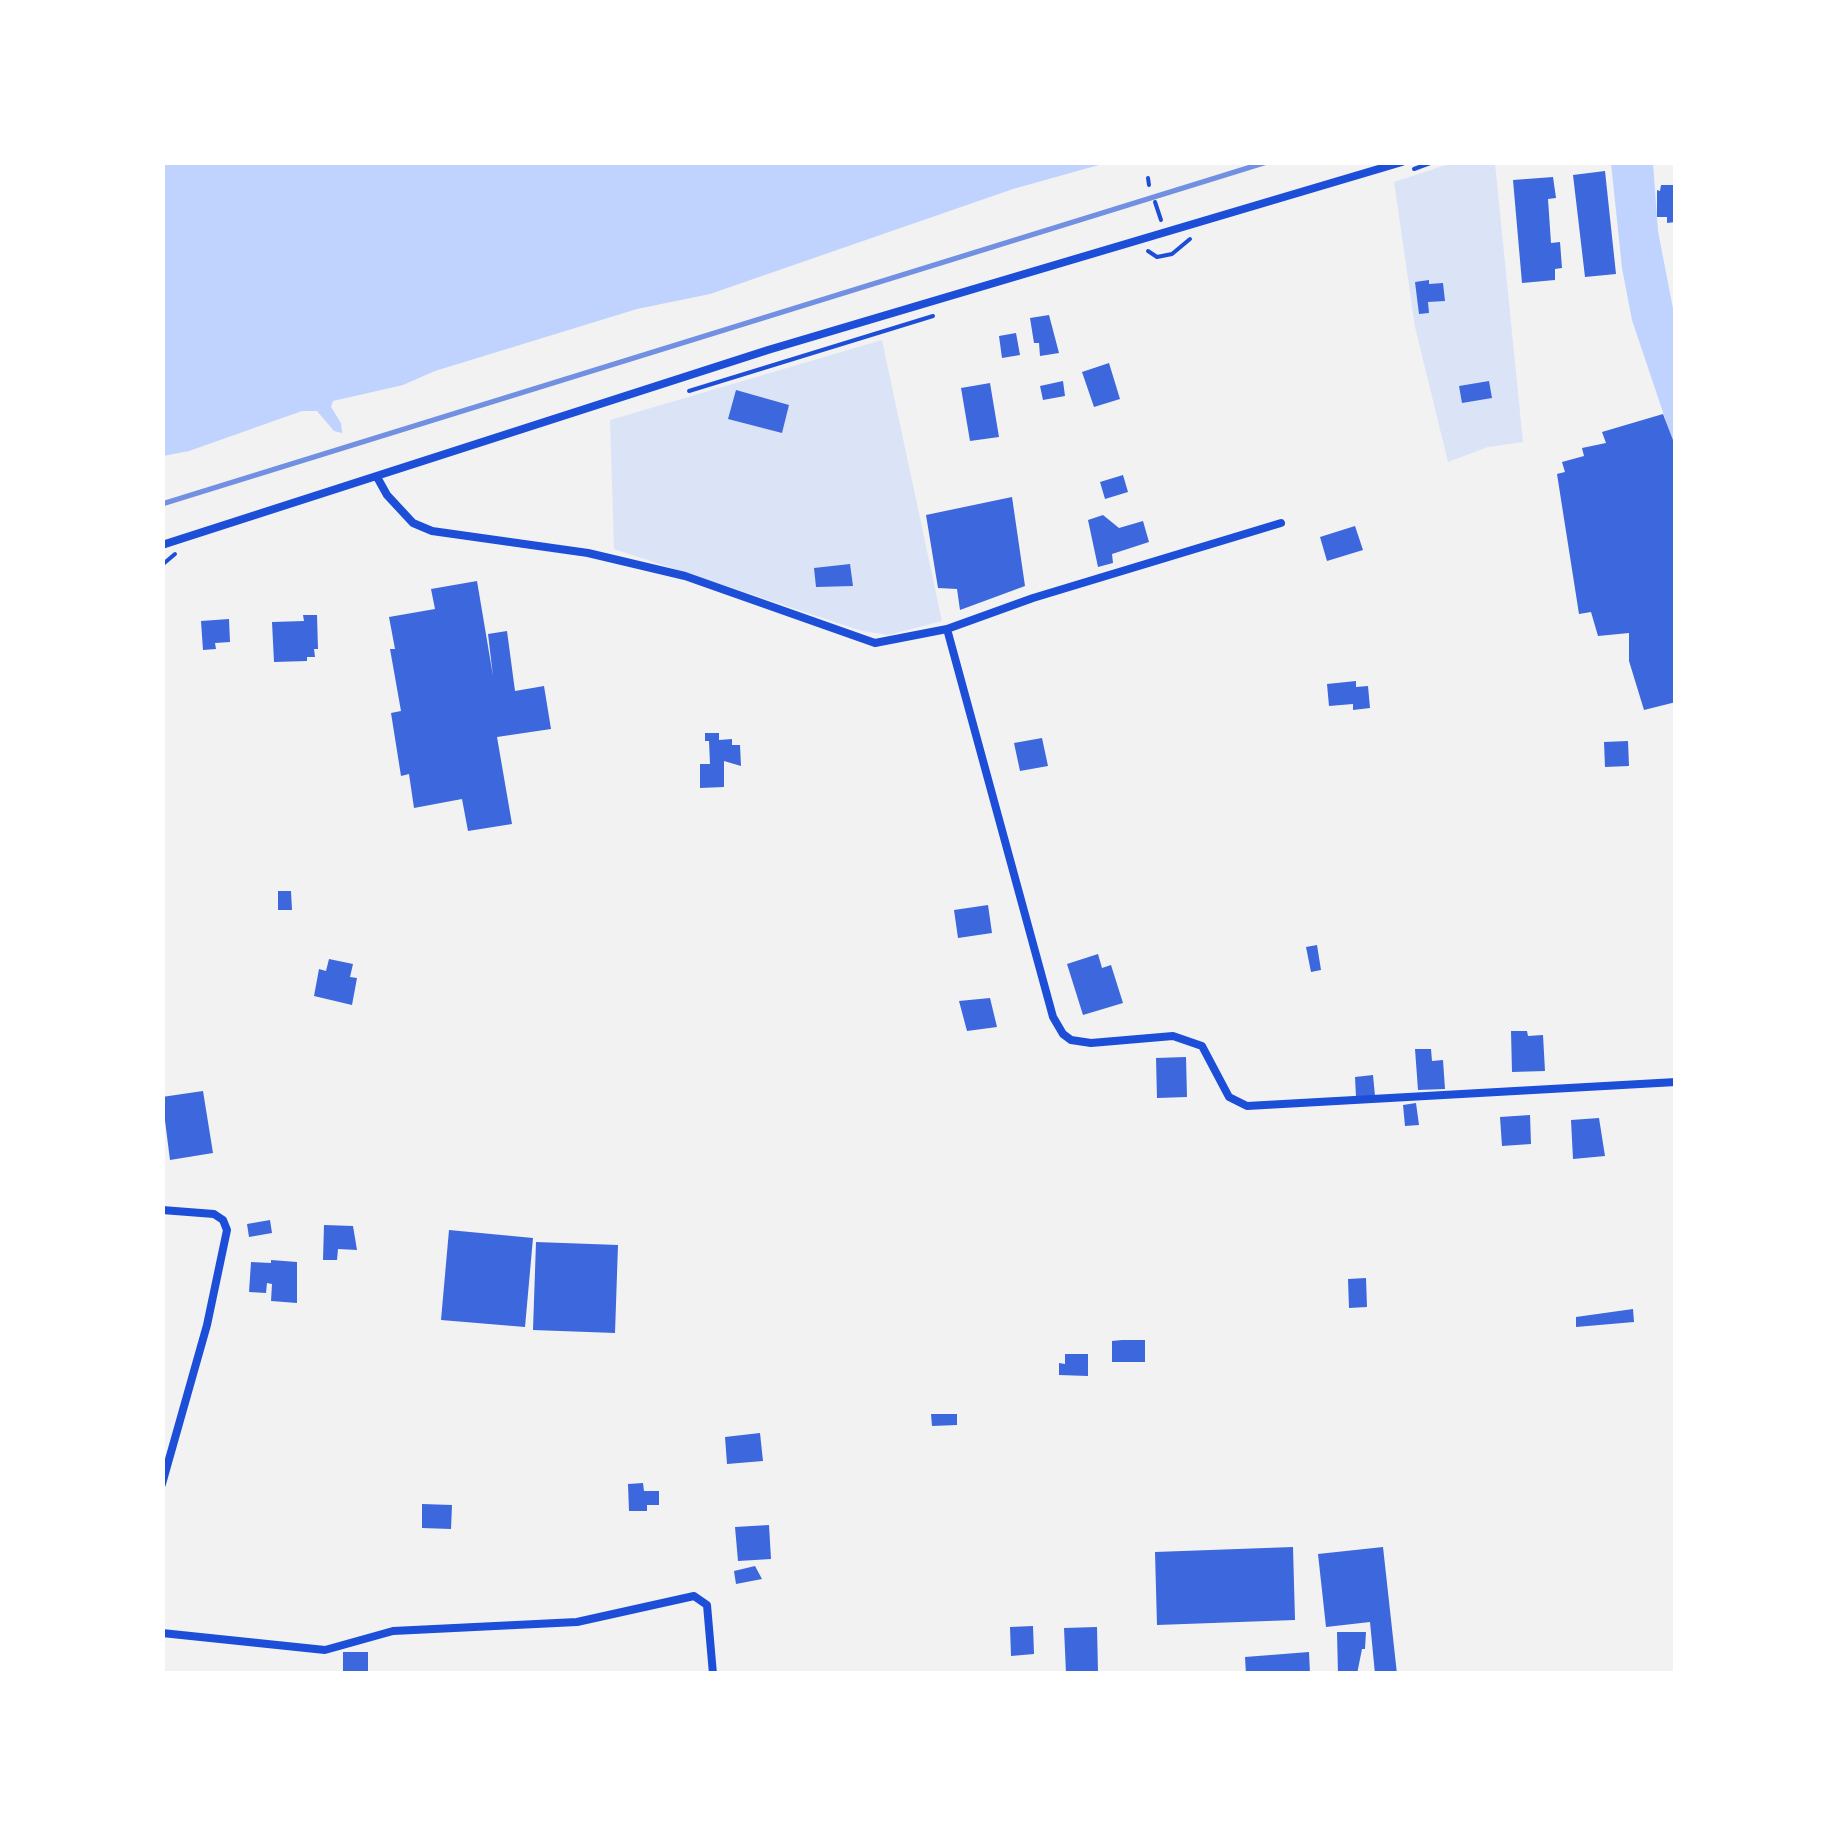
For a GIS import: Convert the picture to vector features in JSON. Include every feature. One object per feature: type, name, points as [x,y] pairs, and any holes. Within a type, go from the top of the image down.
[{"type":"street","points":[[162,545],[768,350],[1402,162]]},
{"type":"street","points":[[377,477],[386,495],[413,522],[432,531],[588,553],[685,576],[875,642],[947,629],[1033,598],[1281,523]]},
{"type":"street","points":[[947,629],[1053,1017],[1071,1040],[1173,1036],[1202,1046],[1229,1096],[1247,1106],[1676,1082]]},
{"type":"street","points":[[162,1210],[214,1214],[223,1220],[226,1230],[208,1325],[162,1484]]},
{"type":"street","points":[[162,1634],[325,1650],[392,1631],[576,1622],[689,1597],[704,1601],[708,1610],[713,1674]]},
{"type":"path","points":[[1414,168],[1433,162]]},
{"type":"path","points":[[1155,202],[1165,234]]},
{"type":"path","points":[[1147,250],[1157,257],[1172,254],[1182,243],[1194,238]]},
{"type":"path","points":[[672,396],[949,311]]},
{"type":"shaded area","points":[[1452,163],[1495,163],[1523,442],[1488,447],[1448,462],[1415,327],[1394,182]]},
{"type":"shaded area","points":[[882,340],[942,621],[888,635],[862,631],[614,549],[610,420]]},
{"type":"water","points":[[163,162],[1106,163],[1013,189],[710,294],[637,309],[435,371],[403,385],[333,401],[331,407],[342,433],[334,431],[317,411],[302,411],[189,451],[163,456]]},
{"type":"water","points":[[1611,163],[1653,163],[1658,231],[1675,319],[1675,448],[1632,320],[1622,268]]},
{"type":"building","points":[[1605,171],[1616,274],[1585,277],[1573,175]]},
{"type":"building","points":[[1553,177],[1556,198],[1548,199],[1551,243],[1560,242],[1562,268],[1555,269],[1555,280],[1522,283],[1513,180]]},
{"type":"building","points":[[1661,185],[1676,185],[1676,222],[1667,223],[1667,217],[1657,217],[1657,190]]},
{"type":"building","points":[[1429,280],[1429,284],[1443,283],[1445,301],[1428,302],[1429,313],[1419,314],[1415,282]]},
{"type":"building","points":[[1049,315],[1059,353],[1040,356],[1030,318]]},
{"type":"building","points":[[1016,333],[1020,355],[1002,358],[999,336]]},
{"type":"building","points":[[1109,363],[1120,399],[1094,407],[1082,372]]},
{"type":"building","points":[[1063,381],[1065,396],[1043,400],[1040,386]]},
{"type":"building","points":[[1489,381],[1492,398],[1462,403],[1459,386]]},
{"type":"building","points":[[990,383],[999,437],[970,441],[961,388]]},
{"type":"building","points":[[736,390],[789,405],[782,433],[728,419]]},
{"type":"building","points":[[1663,414],[1676,448],[1676,702],[1644,710],[1629,661],[1629,633],[1598,636],[1591,612],[1579,614],[1557,474],[1565,472],[1562,462],[1584,456],[1582,448],[1606,443],[1602,432]]},
{"type":"building","points":[[1123,475],[1128,492],[1105,499],[1100,482]]},
{"type":"building","points":[[1012,497],[1025,586],[960,610],[957,589],[938,588],[926,515]]},
{"type":"building","points":[[1103,515],[1119,528],[1143,521],[1149,542],[1112,554],[1113,563],[1098,567],[1088,520]]},
{"type":"building","points":[[1355,526],[1363,550],[1327,561],[1320,537]]},
{"type":"building","points":[[850,564],[853,586],[816,587],[814,568]]},
{"type":"building","points":[[477,581],[493,676],[488,634],[507,631],[515,691],[544,686],[551,729],[497,737],[512,824],[468,831],[462,799],[414,808],[409,774],[401,776],[391,713],[401,711],[390,649],[395,649],[389,617],[435,609],[431,589]]},
{"type":"building","points":[[303,615],[317,615],[315,657],[307,657],[307,661],[274,662],[272,622],[304,621]]},
{"type":"building","points":[[229,619],[230,642],[215,643],[216,649],[203,650],[201,621]]},
{"type":"building","points":[[1356,681],[1356,687],[1368,686],[1370,708],[1353,710],[1353,704],[1329,706],[1327,684]]},
{"type":"building","points":[[705,733],[719,733],[719,740],[732,739],[732,745],[740,745],[741,766],[724,761],[724,787],[700,788],[700,764],[710,764]]},
{"type":"building","points":[[1042,738],[1048,766],[1020,771],[1014,743]]},
{"type":"building","points":[[1628,741],[1629,766],[1605,767],[1604,742]]},
{"type":"building","points":[[278,891],[291,891],[292,910],[278,910]]},
{"type":"building","points":[[988,905],[992,933],[958,938],[954,910]]},
{"type":"building","points":[[1317,945],[1321,970],[1311,972],[1306,947]]},
{"type":"building","points":[[1098,954],[1102,968],[1111,965],[1123,1003],[1083,1015],[1067,964]]},
{"type":"building","points":[[329,959],[353,964],[350,977],[357,978],[352,1005],[314,996],[319,969],[326,971]]},
{"type":"building","points":[[990,998],[997,1027],[967,1031],[959,1001]]},
{"type":"building","points":[[1511,1031],[1543,1035],[1545,1071],[1512,1072]]},
{"type":"building","points":[[1415,1049],[1431,1049],[1432,1061],[1443,1060],[1445,1089],[1418,1090]]},
{"type":"building","points":[[1186,1057],[1187,1097],[1157,1098],[1156,1058]]},
{"type":"building","points":[[1373,1075],[1375,1096],[1356,1097],[1355,1077]]},
{"type":"building","points":[[203,1091],[213,1153],[170,1160],[162,1097]]},
{"type":"building","points":[[1416,1103],[1419,1125],[1405,1126],[1403,1105]]},
{"type":"building","points":[[1530,1115],[1531,1144],[1502,1146],[1500,1117]]},
{"type":"building","points":[[1599,1118],[1605,1156],[1573,1159],[1571,1120]]},
{"type":"building","points":[[270,1220],[272,1233],[249,1237],[247,1224]]},
{"type":"building","points":[[324,1225],[353,1226],[357,1250],[338,1249],[337,1260],[323,1260]]},
{"type":"building","points":[[449,1230],[533,1238],[525,1327],[441,1320]]},
{"type":"building","points":[[536,1242],[618,1245],[615,1333],[533,1330]]},
{"type":"building","points":[[251,1262],[297,1262],[297,1303],[271,1301],[272,1284],[267,1283],[266,1293],[249,1292]]},
{"type":"building","points":[[1366,1278],[1367,1307],[1349,1308],[1348,1279]]},
{"type":"building","points":[[1633,1309],[1634,1322],[1576,1327],[1576,1317]]},
{"type":"building","points":[[1145,1340],[1145,1362],[1112,1362],[1112,1341]]},
{"type":"building","points":[[1065,1354],[1088,1354],[1088,1376],[1059,1375],[1059,1363],[1065,1364]]},
{"type":"building","points":[[931,1414],[957,1414],[957,1425],[932,1426]]},
{"type":"building","points":[[760,1433],[763,1461],[727,1464],[725,1437]]},
{"type":"building","points":[[643,1483],[644,1491],[659,1491],[659,1505],[647,1505],[647,1511],[629,1511],[628,1484]]},
{"type":"building","points":[[422,1504],[452,1505],[451,1529],[422,1528]]},
{"type":"building","points":[[769,1525],[771,1559],[738,1561],[735,1527]]},
{"type":"building","points":[[1293,1547],[1295,1620],[1157,1625],[1155,1552]]},
{"type":"building","points":[[1383,1547],[1397,1674],[1375,1674],[1370,1622],[1326,1627],[1318,1554]]},
{"type":"building","points":[[755,1566],[762,1579],[736,1584],[734,1571]]},
{"type":"building","points":[[1033,1626],[1034,1654],[1011,1656],[1010,1627]]},
{"type":"building","points":[[1097,1627],[1098,1672],[1066,1673],[1064,1628]]},
{"type":"building","points":[[1337,1632],[1366,1632],[1357,1674],[1338,1674]]},
{"type":"building","points":[[343,1652],[368,1652],[368,1674],[343,1674]]},
{"type":"building","points":[[1309,1652],[1310,1674],[1246,1674],[1245,1657]]},
{"type":"railway","points":[[162,504],[1267,162]]}]
